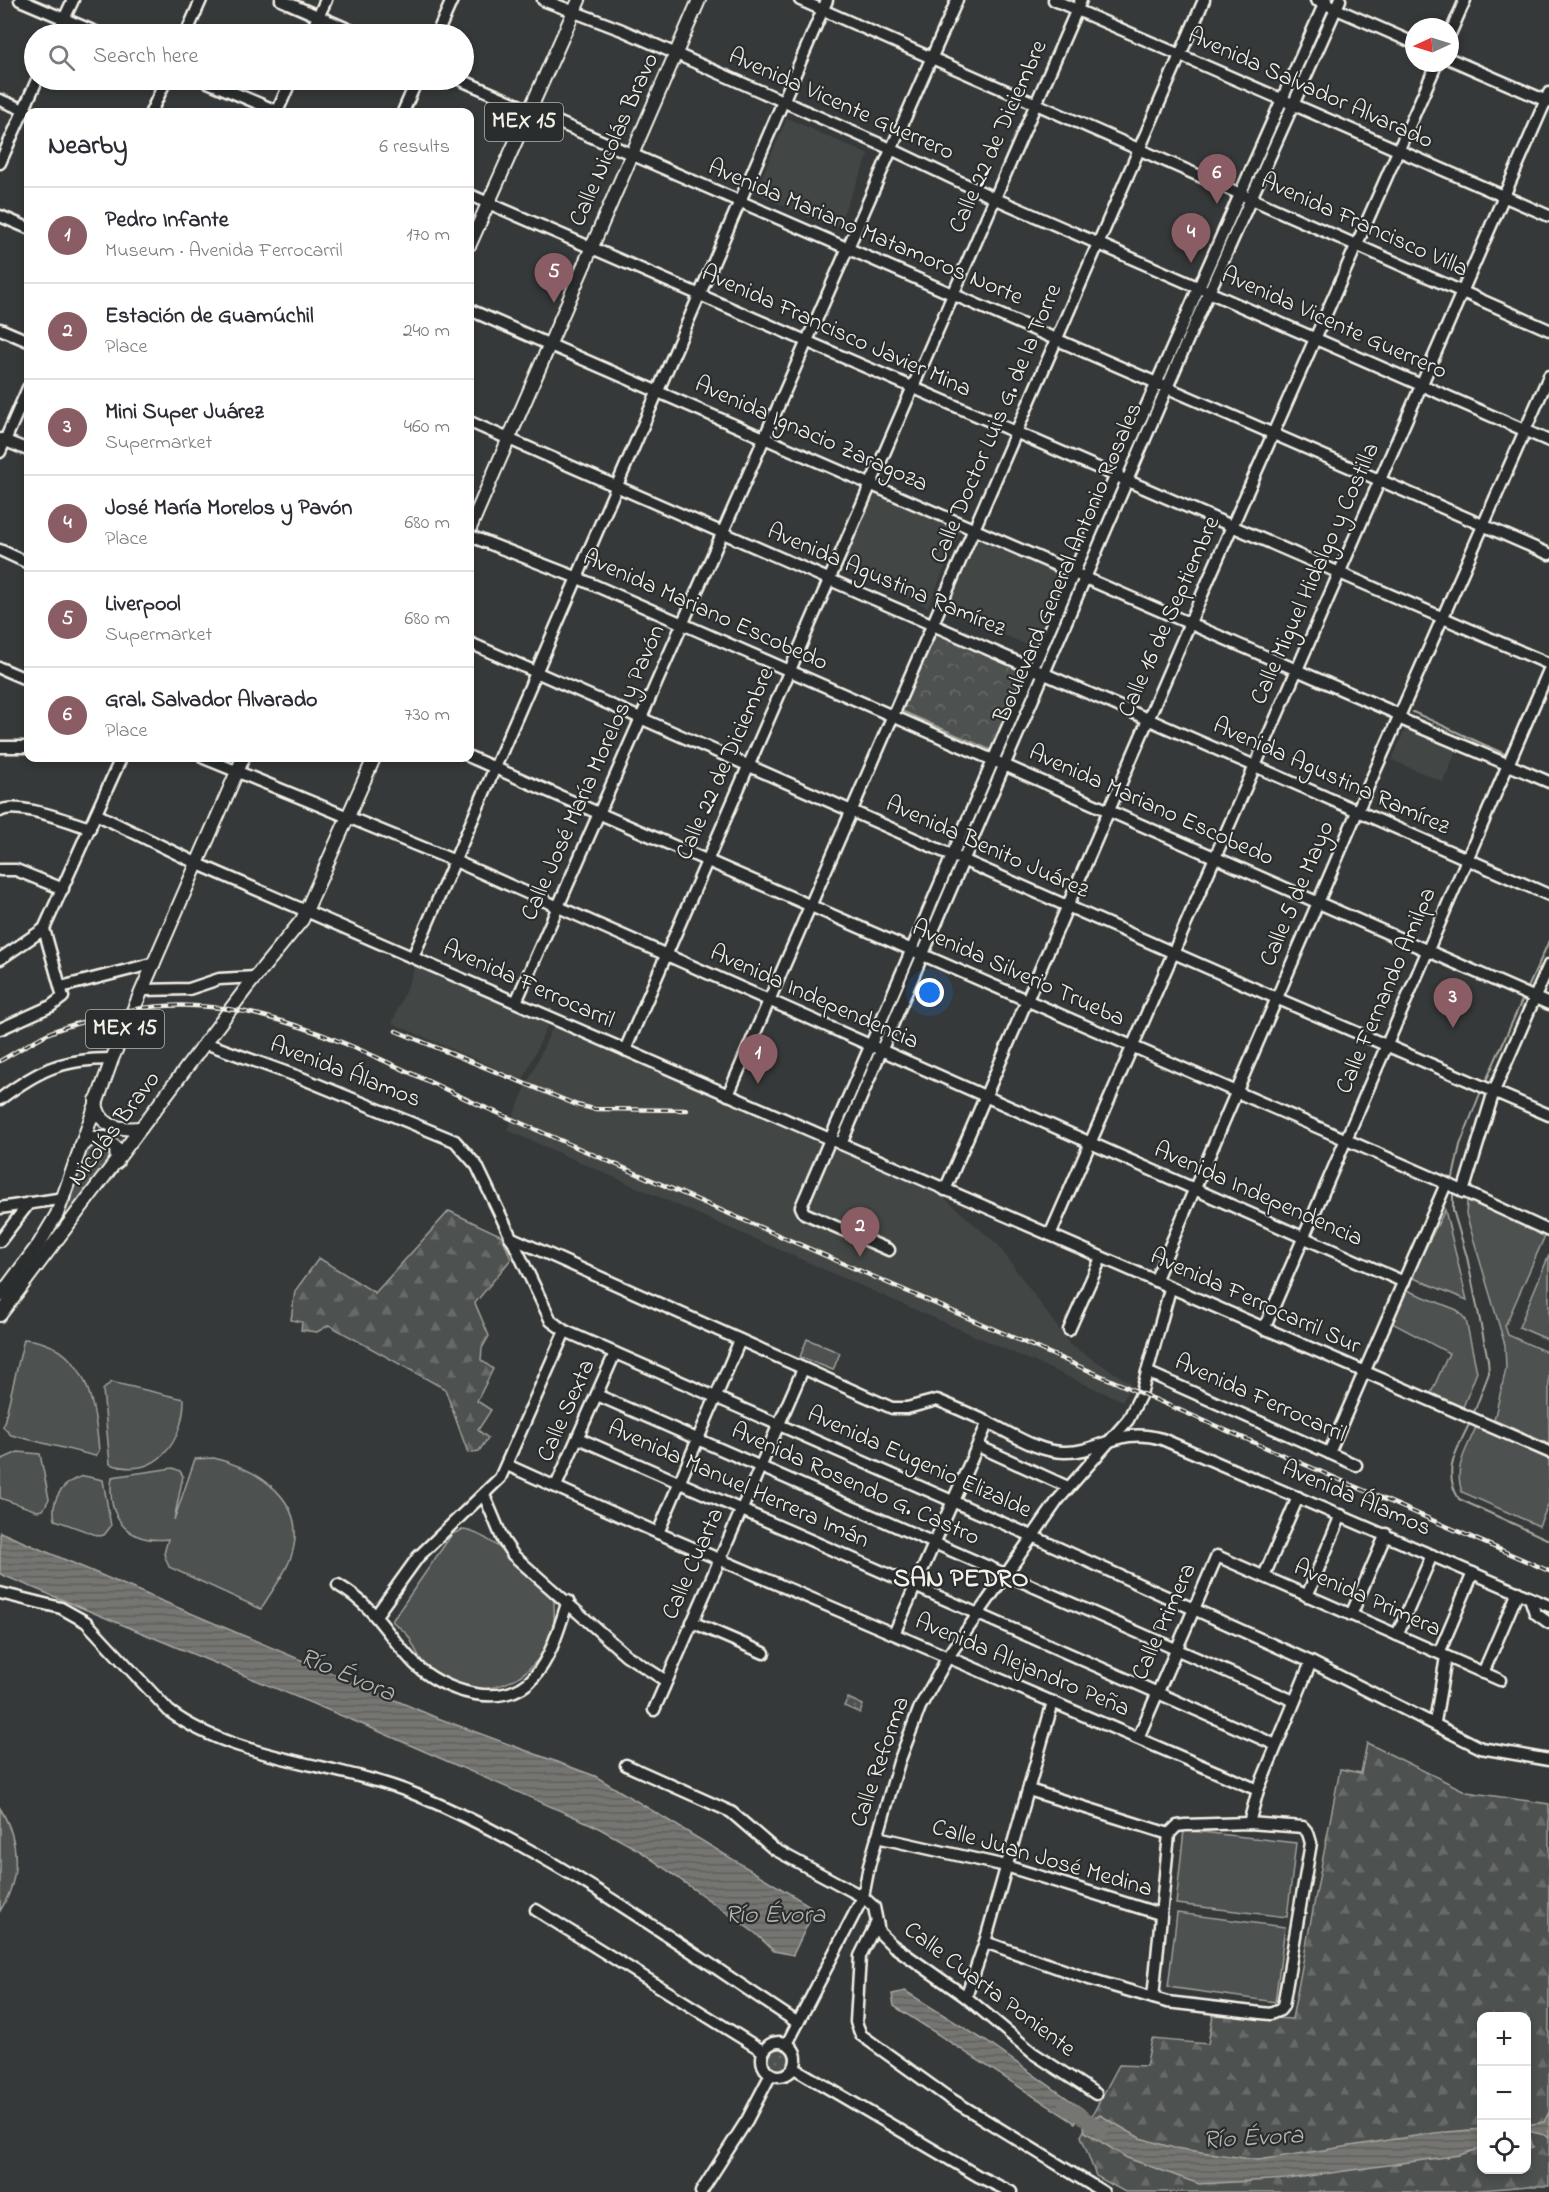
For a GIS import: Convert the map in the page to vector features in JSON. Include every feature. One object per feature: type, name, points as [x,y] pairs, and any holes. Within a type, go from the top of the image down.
[{"type":"main road","name":"MEX 15","points":[[474,234],[579,0]]},
{"type":"main road","name":"Calle Nicolás Bravo","points":[[474,519],[699,0]]},
{"type":"main road","name":"MEX 15","points":[[0,1296],[51,1223],[64,1198],[96,1099],[112,1059],[241,762]]},
{"type":"main road","name":"MEX 15","points":[[256,977],[306,912],[372,762]]},
{"type":"main road","name":"Nicolás Bravo","points":[[0,1315],[256,977]]},
{"type":"main road","points":[[96,1099],[98,1113],[106,1123],[118,1129],[141,1128]]},
{"type":"main road","points":[[79,1149],[91,1138],[105,1138],[116,1148],[117,1162]]},
{"type":"street","points":[[20,0],[76,24]]},
{"type":"street","points":[[62,24],[73,0]]},
{"type":"street","points":[[190,24],[201,0]]},
{"type":"street","points":[[281,0],[336,24]]},
{"type":"street","points":[[314,24],[326,0]]},
{"type":"street","points":[[441,24],[452,0]]},
{"type":"street","name":"Avenida Vicente Guerrero","points":[[543,0],[676,54],[891,149],[994,198],[1549,441]]},
{"type":"street","name":"Avenida Francisco Villa","points":[[800,0],[825,5],[931,58],[1549,330]]},
{"type":"street","name":"Calle José María Morelos y Pavón","points":[[516,1002],[957,0]]},
{"type":"street","name":"Avenida Salvador Alvarado","points":[[1054,0],[1079,5],[1180,55],[1549,216]]},
{"type":"street","name":"Calle Doctor Luis G. de la Torre","points":[[728,1095],[1204,0]]},
{"type":"street","points":[[1457,18],[1465,0]]},
{"type":"street","points":[[1322,1],[1338,4],[1405,38]]},
{"type":"street","name":"Boulevard General Antonio Rosales","points":[[890,1250],[801,1210],[1116,477],[1162,384],[1245,196],[1322,1]]},
{"type":"street","name":"Boulevard General Antonio Rosales","points":[[1245,196],[1293,104],[1338,4]]},
{"type":"street","points":[[413,957],[825,5]]},
{"type":"street","name":"Calle 22 de Diciembre","points":[[624,1050],[1079,5]]},
{"type":"street","points":[[1459,63],[1548,99]]},
{"type":"street","name":"Calle 16 de Septiembre","points":[[945,1190],[1148,719],[1433,72]]},
{"type":"street","name":"Avenida Mariano Matamoros Norte","points":[[474,86],[1549,554]]},
{"type":"street","points":[[27,108],[33,90]]},
{"type":"street","points":[[153,108],[161,90]]},
{"type":"street","points":[[226,90],[269,108]]},
{"type":"street","points":[[280,108],[287,90]]},
{"type":"street","points":[[405,108],[413,90]]},
{"type":"street","name":"Calle Miguel Hidalgo y Costilla","points":[[1050,1235],[1548,99]]},
{"type":"street","points":[[0,100],[24,110]]},
{"type":"street","points":[[0,163],[24,115]]},
{"type":"street","name":"Avenida Francisco Javier Mina","points":[[474,197],[1549,664]]},
{"type":"street","points":[[0,216],[24,226]]},
{"type":"street","name":"Avenida Ignacio Zaragoza","points":[[474,312],[1075,572],[1549,782]]},
{"type":"street","points":[[0,329],[24,339]]},
{"type":"street","name":"Calle 5 de Mayo","points":[[1155,1281],[1317,903],[1549,376]]},
{"type":"street","name":"Boulevard General Antonio Rosales","points":[[841,1144],[1128,482],[1162,384]]},
{"type":"street","points":[[0,452],[3,439],[24,396]]},
{"type":"street","name":"Avenida Agustina Ramírez","points":[[474,424],[933,626],[1045,672],[1255,767],[1549,895]]},
{"type":"street","points":[[3,439],[24,448]]},
{"type":"street","name":"Avenida Mariano Escobedo","points":[[474,538],[578,578],[1549,1004]]},
{"type":"street","points":[[0,550],[24,561]]},
{"type":"street","name":"Avenida Benito Juárez","points":[[474,644],[1173,953],[1549,1115]]},
{"type":"street","points":[[0,668],[24,678]]},
{"type":"street","name":"Calle Fernando Amilpa","points":[[1263,1329],[1549,670]]},
{"type":"street","points":[[0,747],[24,747]]},
{"type":"street","name":"Avenida Silverio Trueba","points":[[474,759],[1549,1231]]},
{"type":"street","points":[[0,959],[44,929],[119,762]]},
{"type":"street","name":"Avenida Independencia","points":[[214,762],[454,861],[1404,1282]]},
{"type":"street","points":[[0,811],[7,808],[21,809],[90,828]]},
{"type":"street","name":"Avenida Ferrocarril","points":[[96,814],[198,864],[306,912],[945,1190]]},
{"type":"street","points":[[0,870],[16,870],[63,890]]},
{"type":"street","points":[[44,929],[62,992]]},
{"type":"street","points":[[0,1029],[51,1006],[62,992],[155,963]]},
{"type":"street","points":[[1463,1192],[1491,1090],[1549,965]]},
{"type":"street","points":[[143,990],[189,989],[219,979],[256,977]]},
{"type":"street","name":"Avenida Álamos","points":[[205,1043],[444,1134],[466,1150]]},
{"type":"street","points":[[0,1099],[61,1063],[81,1059],[112,1059]]},
{"type":"street","name":"Avenida Eugenio Elizalde","points":[[466,1150],[477,1166],[552,1323],[565,1331],[1032,1536],[1311,1662],[1435,1722],[1481,1748],[1549,1760]]},
{"type":"street","points":[[1329,1453],[1446,1184]]},
{"type":"street","name":"Avenida Ferrocarril Sur","points":[[945,1190],[1549,1452]]},
{"type":"street","points":[[0,1208],[64,1198]]},
{"type":"street","points":[[0,1241],[29,1203]]},
{"type":"street","points":[[510,1237],[892,1408],[907,1408],[937,1400],[1049,1451],[1078,1451],[1108,1440]]},
{"type":"street","points":[[1069,1330],[1101,1258]]},
{"type":"street","name":"Calle Reforma","points":[[787,2044],[863,1897],[877,1837],[910,1729],[948,1657],[1032,1536],[1068,1487],[1128,1420],[1142,1394],[1170,1289]]},
{"type":"street","points":[[377,1614],[418,1557],[484,1495],[507,1465],[565,1331]]},
{"type":"street","points":[[658,1533],[740,1340]]},
{"type":"street","name":"Calle Sexta","points":[[556,1486],[615,1353]]},
{"type":"street","name":"Calle Cuarta","points":[[654,1710],[803,1369]]},
{"type":"street","name":"Avenida Ferrocarril","points":[[1147,1372],[1356,1465]]},
{"type":"street","name":"Avenida Rosendo G. Castro","points":[[597,1395],[1294,1701]]},
{"type":"street","name":"Avenida Álamos","points":[[1128,1420],[1144,1435]]},
{"type":"street","points":[[894,1634],[988,1422]]},
{"type":"street","name":"Avenida Álamos","points":[[1108,1440],[1144,1435],[1162,1439],[1549,1606]]},
{"type":"street","name":"Avenida Manuel Herrera Imán","points":[[578,1438],[1276,1745]]},
{"type":"street","points":[[978,1446],[1068,1487]]},
{"type":"street","name":"Avenida Alejandro Peña","points":[[507,1465],[719,1560],[1258,1790]]},
{"type":"street","points":[[484,1495],[508,1549],[626,1656],[666,1681]]},
{"type":"street","points":[[1263,1576],[1299,1497]]},
{"type":"street","points":[[1307,1596],[1341,1515]]},
{"type":"street","points":[[1351,1615],[1386,1534]]},
{"type":"street","points":[[1397,1635],[1432,1555]]},
{"type":"street","name":"Avenida Primera","points":[[1217,1556],[1500,1680]]},
{"type":"street","name":"Calle Primera","points":[[1138,1738],[1217,1556]]},
{"type":"street","points":[[1435,1722],[1442,1655],[1473,1573]]},
{"type":"street","points":[[338,1585],[360,1599],[377,1614],[414,1662],[435,1680],[464,1692],[490,1695],[520,1688],[535,1675],[550,1649],[568,1601]]},
{"type":"street","points":[[1483,1673],[1518,1592]]},
{"type":"street","points":[[0,1593],[61,1608],[86,1622],[162,1704],[182,1721],[242,1745],[390,1785],[474,1821],[571,1872],[798,2023]]},
{"type":"street","points":[[1530,1598],[1535,1612],[1549,1623]]},
{"type":"street","points":[[692,1622],[764,1653]]},
{"type":"street","points":[[1249,1823],[1258,1790],[1311,1662]]},
{"type":"street","points":[[966,1997],[985,1942],[1053,1702]]},
{"type":"street","points":[[626,1765],[731,1812],[774,1849],[863,1897]]},
{"type":"street","points":[[1029,1790],[1169,1834]]},
{"type":"street","points":[[985,1942],[1153,1998],[1190,2006],[1270,2014],[1280,2010],[1283,2006],[1311,1843],[1303,1827],[1249,1823],[1185,1825],[1177,1826],[1169,1834],[1153,1998]]},
{"type":"street","name":"Calle Juan José Medina","points":[[877,1837],[1006,1866],[1160,1914]]},
{"type":"street","name":"Calle Cuarta Poniente","points":[[863,1897],[874,1907],[879,1932],[892,1945],[966,1997],[1033,2053],[1096,2094]]},
{"type":"street","points":[[536,1910],[764,2051]]},
{"type":"street","points":[[877,1922],[860,1956],[856,2022],[861,2035],[946,2096],[1103,2192]]},
{"type":"street","points":[[772,2043],[787,2044],[796,2055],[794,2068],[783,2076],[771,2074],[762,2063],[764,2051],[772,2043]]},
{"type":"street","points":[[794,2068],[978,2176],[1011,2192]]},
{"type":"street","points":[[701,2192],[747,2120],[771,2074]]},
{"type":"shaded area","points":[[787,118],[869,155],[836,229],[755,193]]},
{"type":"shaded area","points":[[876,491],[962,528],[928,607],[841,569]]},
{"type":"shaded area","points":[[976,536],[1063,575],[1032,647],[945,609]]},
{"type":"shaded area","points":[[1406,727],[1457,750],[1443,782],[1392,760]]},
{"type":"shaded area","points":[[416,965],[548,1024],[523,1080],[392,1023]]},
{"type":"shaded area","points":[[553,1026],[941,1195],[998,1245],[1070,1345],[1131,1383],[1123,1401],[507,1130]]},
{"type":"green space","points":[[937,632],[1025,671],[991,750],[902,711]]},
{"type":"green space","points":[[102,1142],[110,1148],[112,1157],[58,1232],[87,1145]]},
{"type":"green space","points":[[1468,1192],[1547,1231],[1505,1326],[1508,1335],[1549,1353],[1549,1444],[1494,1420],[1506,1369],[1505,1345],[1466,1214]]},
{"type":"green space","points":[[1445,1210],[1467,1300],[1411,1277]]},
{"type":"green space","points":[[449,1211],[502,1236],[511,1259],[475,1303],[489,1336],[482,1348],[481,1360],[493,1369],[477,1401],[491,1410],[478,1430],[488,1438],[479,1451],[468,1453],[445,1389],[329,1325],[317,1332],[301,1330],[302,1322],[291,1320],[295,1291],[319,1258],[375,1293]]},
{"type":"green space","points":[[1549,1255],[1549,1340],[1519,1327]]},
{"type":"green space","points":[[1404,1289],[1457,1310],[1466,1320],[1477,1372],[1463,1407],[1431,1393],[1449,1353],[1392,1323]]},
{"type":"green space","points":[[24,1339],[45,1343],[74,1363],[90,1395],[99,1451],[95,1456],[11,1435],[3,1427]]},
{"type":"green space","points":[[807,1339],[840,1353],[833,1370],[800,1357]]},
{"type":"green space","points":[[111,1382],[184,1399],[183,1415],[173,1442],[154,1462],[127,1468],[110,1464],[103,1390]]},
{"type":"green space","points":[[1476,1427],[1549,1459],[1549,1503],[1539,1526],[1462,1492],[1460,1467]]},
{"type":"green space","points":[[18,1452],[40,1454],[49,1499],[43,1510],[37,1511],[0,1498],[0,1460]]},
{"type":"green space","points":[[214,1458],[231,1463],[264,1480],[277,1491],[287,1505],[293,1520],[295,1537],[291,1557],[261,1609],[169,1567],[164,1554],[168,1539],[141,1537],[130,1532],[116,1515],[112,1504],[112,1477],[173,1468],[180,1471],[183,1476],[174,1520],[195,1459]]},
{"type":"green space","points":[[84,1476],[103,1480],[111,1526],[104,1535],[99,1536],[55,1520],[56,1498],[70,1482]]},
{"type":"green space","points":[[462,1530],[473,1532],[499,1547],[524,1569],[554,1601],[553,1628],[547,1645],[537,1660],[525,1673],[510,1682],[494,1687],[476,1689],[459,1686],[442,1679],[429,1670],[407,1635],[392,1621],[452,1534]]},
{"type":"green space","points":[[848,1698],[863,1705],[860,1713],[844,1706]]},
{"type":"green space","points":[[1367,1743],[1467,1792],[1549,1804],[1549,2186],[1458,2192],[1125,2192],[1096,2176],[1081,2136],[1119,2065],[1146,2066],[1152,2039],[1208,2044],[1213,2015],[1292,2019],[1340,1769],[1361,1773]]},
{"type":"green space","points":[[0,1808],[7,1821],[14,1846],[15,1873],[12,1886],[0,1911]]},
{"type":"green space","points":[[1184,1830],[1296,1843],[1287,1917],[1176,1904]]},
{"type":"green space","points":[[1177,1913],[1285,1927],[1275,2002],[1168,1987]]},
{"type":"green space","points":[[780,2048],[788,2051],[791,2059],[788,2067],[780,2070],[772,2067],[769,2059],[772,2051]]},
{"type":"water","name":"Río Évora","points":[[0,1532],[435,1717],[595,1776],[810,1906],[811,1917],[793,1955],[774,1951],[755,1933],[640,1851],[593,1825],[371,1728],[0,1574]]},
{"type":"water","points":[[905,1991],[987,2042],[1084,2110],[1075,2123],[894,2006],[892,1994]]},
{"type":"water","points":[[1549,2112],[1549,2138],[1531,2132],[1531,2124],[1544,2122]]},
{"type":"water","points":[[1100,2115],[1140,2138],[1174,2148],[1258,2160],[1435,2133],[1477,2129],[1477,2149],[1460,2155],[1287,2179],[1199,2184],[1127,2158],[1085,2132],[1084,2127],[1090,2118]]},
{"type":"waterway","points":[[1413,712],[1509,756]]},
{"type":"waterway","points":[[1527,990],[1549,941]]},
{"type":"waterway","points":[[1485,1083],[1523,998]]},
{"type":"waterway","points":[[1452,1182],[1460,1145],[1481,1091]]},
{"type":"waterway","points":[[1453,1191],[1453,1210],[1467,1257],[1488,1360],[1489,1373],[1473,1415]]},
{"type":"waterway","points":[[1471,1420],[1453,1459],[1451,1469],[1451,1478],[1459,1499],[1549,1540]]},
{"type":"waterway","name":"Río Évora","points":[[1065,2106],[1102,2129]]},
{"type":"railway","points":[[0,1061],[56,1030],[140,1008],[192,1006],[242,1011],[291,1024],[340,1041],[484,1107],[1549,1571]]},
{"type":"railway","points":[[396,1031],[577,1105],[594,1109],[687,1110]]},
{"type":"place","name":"Gral. Salvador Alvarado","points":[[1217,204]]},
{"type":"place","name":"José María Morelos y Pavón","points":[[1191,263]]},
{"type":"place","name":"Liverpool","points":[[554,303]]},
{"type":"place","name":"Mini Super Juárez","points":[[1453,1028]]},
{"type":"place","name":"Pedro Infante","points":[[758,1084]]},
{"type":"place","name":"Estación de Guamúchil","points":[[860,1257]]},
{"type":"district","name":"SAN PEDRO","points":[[961,1580]]}]
